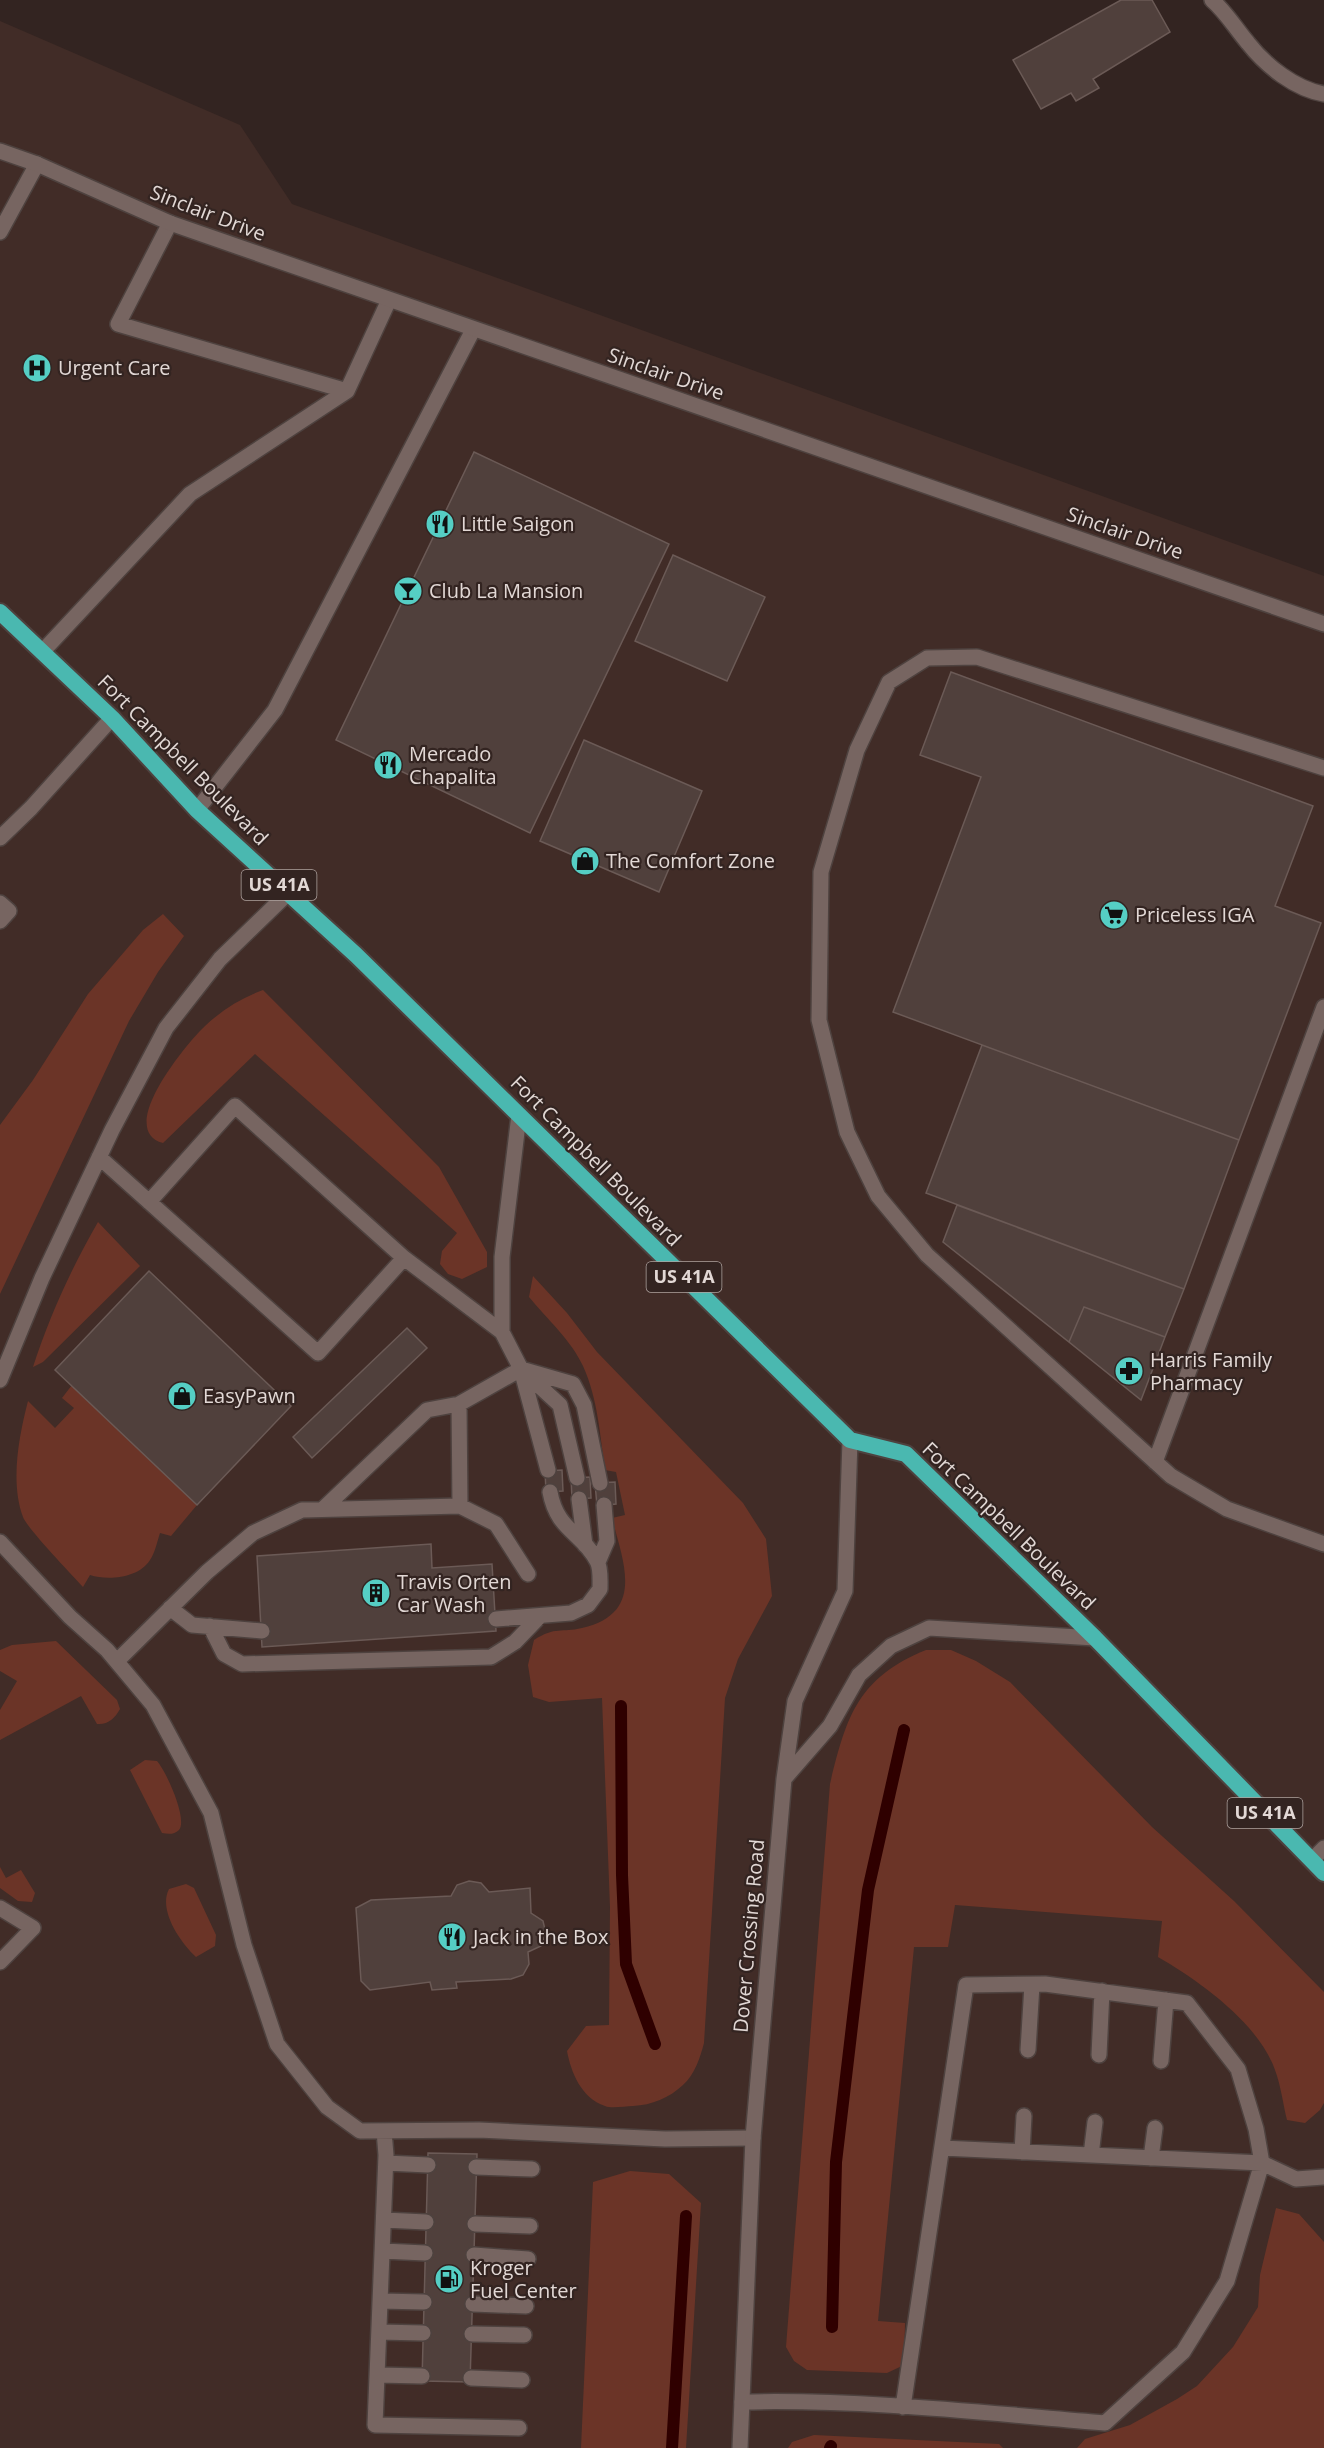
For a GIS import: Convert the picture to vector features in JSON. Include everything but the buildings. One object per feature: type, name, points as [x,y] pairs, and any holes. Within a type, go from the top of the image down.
[{"type":"highway","name":"Fort Campbell Boulevard","points":[[0,612],[112,718],[197,810],[356,955],[850,1440],[906,1454],[1095,1638],[1324,1873]]},
{"type":"street","points":[[1212,0],[1249,45],[1277,71],[1310,92],[1324,94]]},
{"type":"street","name":"Sinclair Drive","points":[[0,151],[37,164],[170,223],[1324,624]]},
{"type":"street","points":[[0,232],[37,164]]},
{"type":"street","points":[[170,223],[118,324],[347,391]]},
{"type":"street","points":[[43,651],[190,494],[347,391],[389,300]]},
{"type":"street","points":[[197,810],[275,710],[473,330]]},
{"type":"street","points":[[1324,768],[977,657],[927,658],[889,682],[857,750],[821,872],[819,1020],[846,1132],[878,1196],[927,1255],[1171,1476],[1227,1509],[1324,1544]]},
{"type":"street","points":[[0,838],[31,808],[112,718]]},
{"type":"street","points":[[0,1380],[42,1278],[99,1157],[166,1028],[220,959],[288,893]]},
{"type":"street","points":[[0,903],[9,911],[0,921]]},
{"type":"street","points":[[1155,1462],[1324,1007]]},
{"type":"street","points":[[149,1202],[235,1106],[404,1258],[502,1332],[521,1369],[548,1470]]},
{"type":"street","points":[[502,1332],[502,1257],[519,1115]]},
{"type":"street","points":[[99,1157],[318,1353],[404,1258]]},
{"type":"street","points":[[521,1369],[560,1405],[577,1478]]},
{"type":"street","points":[[323,1509],[427,1410],[459,1404],[521,1369],[573,1384],[584,1405],[600,1483]]},
{"type":"street","points":[[459,1404],[460,1506]]},
{"type":"street","name":"Dover Crossing Road","points":[[740,2448],[753,2138],[784,1779],[795,1701],[845,1591],[850,1440]]},
{"type":"street","points":[[550,1492],[552,1505],[567,1530],[585,1545],[598,1562]]},
{"type":"street","points":[[579,1499],[585,1545]]},
{"type":"street","points":[[496,1619],[571,1613],[588,1605],[600,1589],[598,1562],[607,1541],[604,1505]]},
{"type":"street","points":[[117,1660],[170,1608],[253,1533],[302,1510],[460,1506],[496,1524],[528,1574]]},
{"type":"street","points":[[1,1547],[70,1617],[117,1660],[153,1705],[211,1813],[244,1945],[277,2044],[327,2107],[360,2131],[479,2130],[665,2139],[753,2138]]},
{"type":"street","points":[[170,1608],[192,1625],[262,1631]]},
{"type":"street","points":[[210,1626],[224,1654],[242,1664],[491,1657],[515,1641],[540,1616]]},
{"type":"street","points":[[784,1779],[830,1726],[859,1675],[891,1646],[929,1628],[1095,1638]]},
{"type":"street","points":[[1312,1860],[1324,1848]]},
{"type":"street","points":[[0,1908],[33,1928],[0,1962]]},
{"type":"street","points":[[742,2402],[789,2401],[903,2407],[1105,2423],[1183,2352],[1227,2281],[1262,2163],[1256,2129],[1238,2069],[1187,2003],[1102,1991],[1032,1985],[966,1985],[903,2407]]},
{"type":"street","points":[[1028,2050],[1032,1985]]},
{"type":"street","points":[[1099,2055],[1102,1991]]},
{"type":"street","points":[[1161,2061],[1166,2000]]},
{"type":"street","points":[[1022,2152],[1024,2116]]},
{"type":"street","points":[[1091,2155],[1095,2122]]},
{"type":"street","points":[[1151,2158],[1155,2128]]},
{"type":"street","points":[[384,2131],[386,2163],[375,2425],[519,2428]]},
{"type":"street","points":[[942,2148],[1262,2163],[1296,2179],[1324,2177]]},
{"type":"street","points":[[386,2163],[428,2165]]},
{"type":"street","points":[[476,2167],[532,2169]]},
{"type":"street","points":[[384,2220],[426,2222]]},
{"type":"street","points":[[475,2224],[530,2226]]},
{"type":"street","points":[[383,2251],[425,2253]]},
{"type":"street","points":[[474,2255],[528,2259]]},
{"type":"street","points":[[381,2301],[424,2302]]},
{"type":"street","points":[[473,2304],[526,2306]]},
{"type":"street","points":[[379,2332],[423,2333]]},
{"type":"street","points":[[472,2334],[524,2335]]},
{"type":"street","points":[[378,2375],[422,2376]]},
{"type":"street","points":[[471,2378],[522,2380]]},
{"type":"shaded area","points":[[0,21],[240,125],[292,204],[1324,576],[1324,2448],[0,2448]]},
{"type":"shaded area","points":[[163,914],[184,936],[158,972],[129,1021],[0,1294],[0,1125],[33,1080],[88,994],[143,930]]},
{"type":"shaded area","points":[[263,990],[439,1167],[487,1252],[487,1267],[462,1279],[448,1274],[440,1264],[442,1251],[457,1233],[255,1054],[163,1143],[150,1135],[147,1122],[150,1105],[159,1086],[184,1050],[218,1015],[239,1001]]},
{"type":"shaded area","points":[[98,1222],[140,1266],[43,1362],[33,1367],[62,1293]]},
{"type":"shaded area","points":[[533,1276],[567,1313],[597,1352],[743,1503],[766,1539],[772,1596],[738,1659],[725,1698],[704,2043],[694,2071],[678,2090],[666,2097],[640,2105],[608,2107],[590,2097],[583,2091],[574,2076],[567,2051],[586,2026],[609,2025],[610,1907],[602,1698],[549,1702],[533,1697],[528,1665],[534,1640],[553,1631],[582,1628],[602,1621],[615,1611],[623,1598],[625,1584],[621,1552],[612,1518],[625,1515],[616,1472],[605,1470],[598,1418],[583,1366],[572,1347],[529,1297]]},
{"type":"shaded area","points":[[72,1385],[197,1505],[171,1536],[160,1533],[152,1557],[139,1571],[114,1578],[90,1575],[83,1587],[26,1523],[19,1503],[16,1474],[19,1444],[28,1401],[55,1428],[74,1408],[62,1398]]},
{"type":"shaded area","points":[[56,1641],[117,1700],[120,1709],[111,1720],[97,1724],[81,1696],[0,1740],[0,1710],[17,1681],[0,1671],[0,1650],[12,1645]]},
{"type":"shaded area","points":[[926,1650],[951,1650],[976,1661],[1010,1682],[1152,1827],[1234,1901],[1324,1992],[1324,2103],[1320,2110],[1305,2123],[1287,2120],[1275,2070],[1256,2036],[1242,2020],[1209,1991],[1158,1957],[1162,1921],[955,1905],[948,1947],[914,1947],[878,2321],[905,2323],[904,2365],[887,2373],[807,2370],[794,2361],[786,2347],[830,1784],[842,1739],[858,1703],[884,1673]]},
{"type":"shaded area","points":[[145,1760],[157,1761],[166,1774],[181,1816],[179,1830],[175,1833],[162,1833],[130,1770]]},
{"type":"shaded area","points":[[0,1867],[6,1878],[21,1870],[35,1893],[32,1902],[18,1901],[0,1888]]},
{"type":"shaded area","points":[[186,1884],[194,1888],[216,1935],[215,1946],[196,1957],[183,1943],[172,1925],[166,1906],[169,1889]]},
{"type":"shaded area","points":[[630,2171],[669,2174],[701,2203],[686,2448],[581,2448],[593,2182]]},
{"type":"shaded area","points":[[1276,2208],[1299,2214],[1324,2242],[1324,2448],[1077,2448],[1085,2439],[1130,2425],[1177,2399],[1197,2386],[1233,2347],[1258,2307],[1260,2275]]},
{"type":"shaded area","points":[[814,2435],[999,2444],[1003,2448],[788,2448],[792,2442]]},
{"type":"waterway","points":[[621,1706],[622,1875],[626,1964],[655,2044]]},
{"type":"waterway","points":[[832,2327],[836,2162],[868,1890],[904,1730]]},
{"type":"waterway","points":[[672,2448],[686,2216]]},
{"type":"place","name":"Urgent Care","points":[[37,368]]},
{"type":"place","name":"Little Saigon","points":[[440,524]]},
{"type":"place","name":"Club La Mansion","points":[[408,591]]},
{"type":"place","name":"Mercado Chapalita","points":[[388,765]]},
{"type":"place","name":"The Comfort Zone","points":[[585,861]]},
{"type":"place","name":"Priceless IGA","points":[[1114,915]]},
{"type":"place","name":"Harris Family Pharmacy","points":[[1129,1371]]},
{"type":"place","name":"EasyPawn","points":[[182,1396]]},
{"type":"place","name":"Travis Orten Car Wash","points":[[376,1593]]},
{"type":"place","name":"Jack in the Box","points":[[452,1937]]},
{"type":"place","name":"Kroger Fuel Center","points":[[449,2279]]}]
